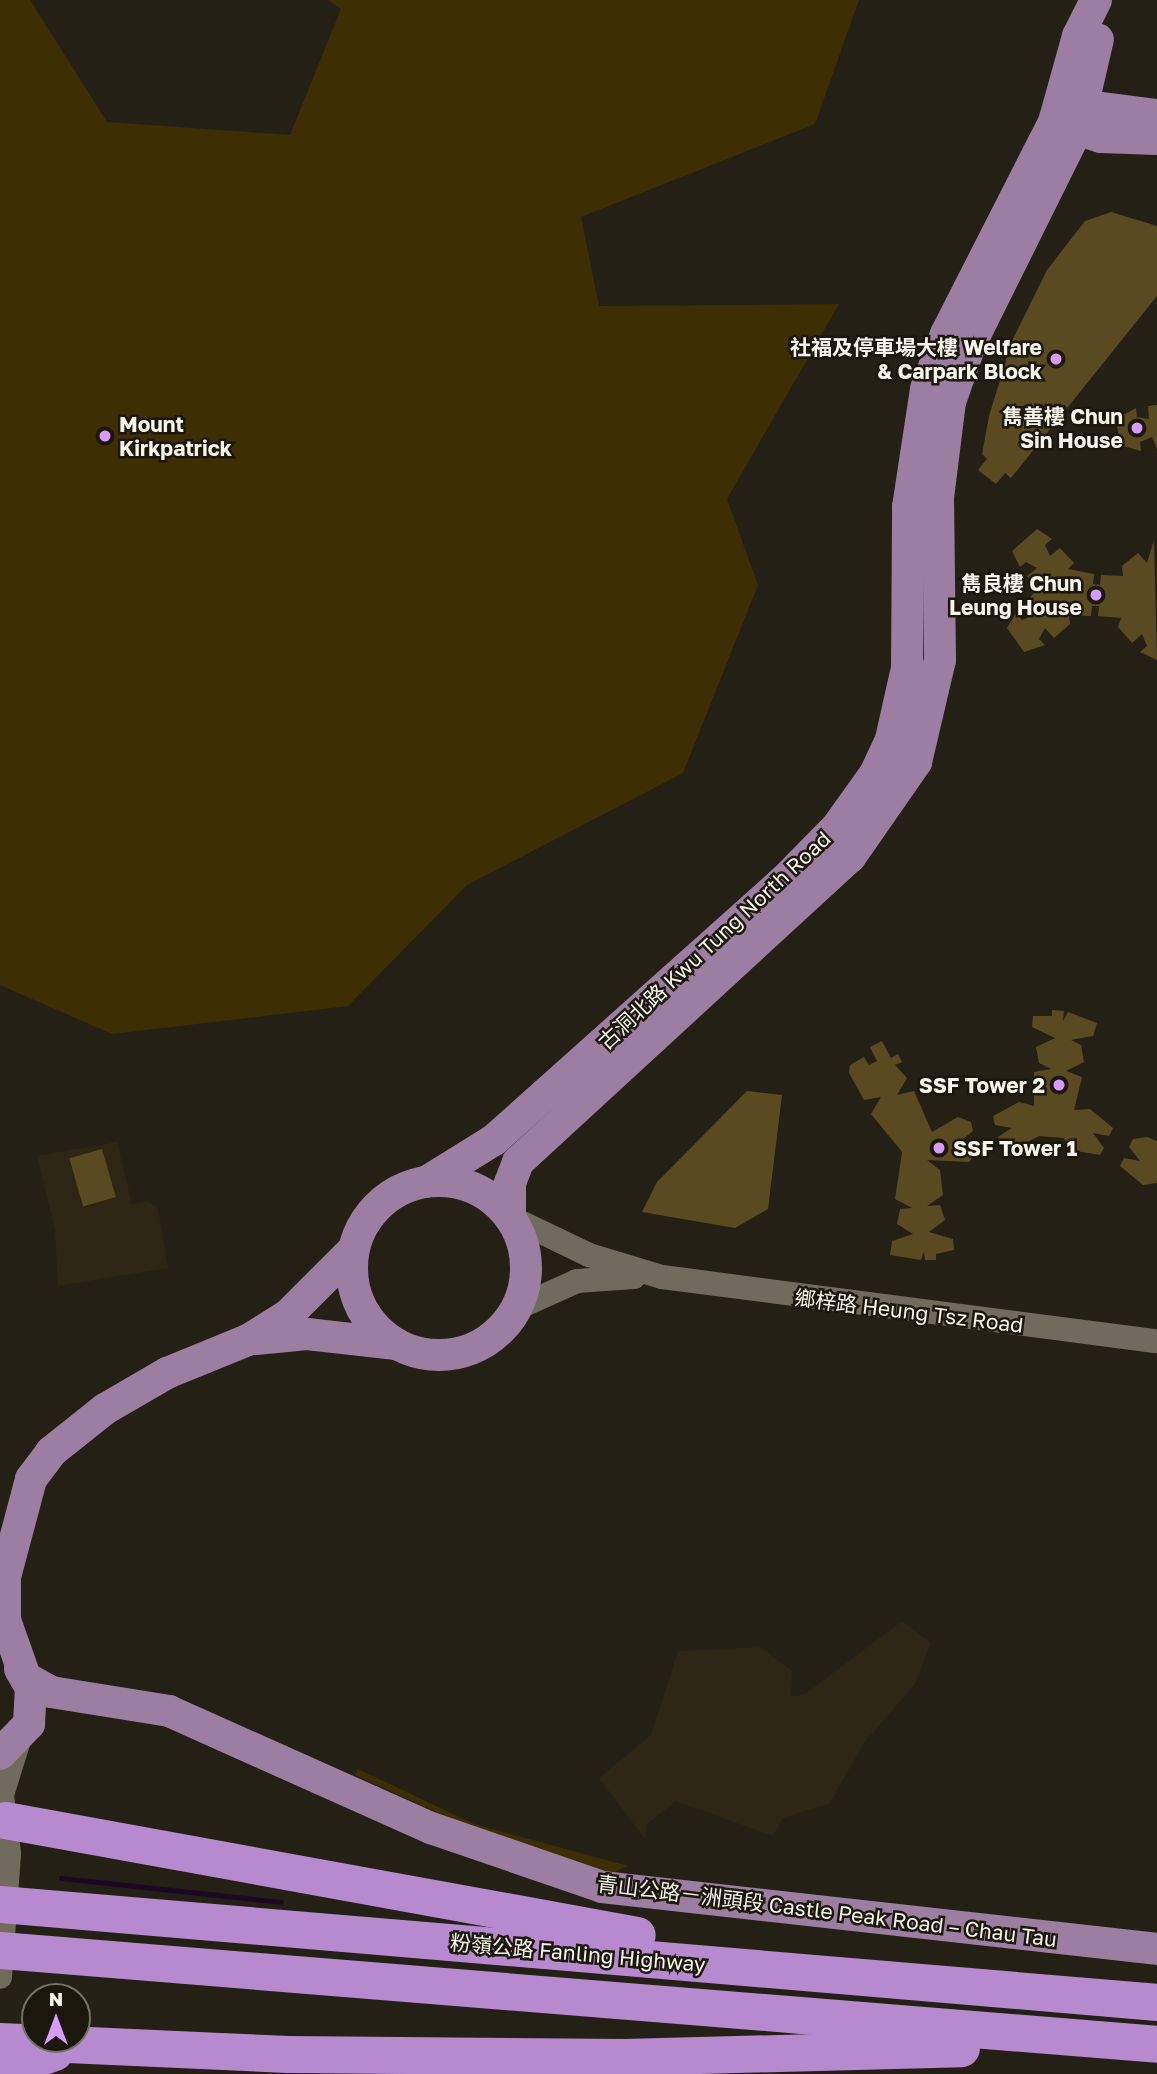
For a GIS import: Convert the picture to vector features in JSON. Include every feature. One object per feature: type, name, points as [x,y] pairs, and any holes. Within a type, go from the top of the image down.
[{"type":"highway","points":[[3,1813],[589,1928],[1059,1994]]},
{"type":"highway","name":"粉嶺公路 Fanling Highway","points":[[4,1888],[1157,2002]]},
{"type":"highway","name":"粉嶺公路 Fanling Highway","points":[[0,1950],[1157,2045]]},
{"type":"highway","points":[[0,2041],[132,2047],[721,2057],[1116,2042]]},
{"type":"highway","points":[[0,2072],[39,2055],[132,2047]]},
{"type":"main road","name":"古洞北路 Kwu Tung North Road","points":[[16,1740],[33,1706],[16,1667],[5,1620],[3,1581],[31,1479],[51,1452],[105,1409],[167,1373],[248,1340],[313,1296],[354,1250],[372,1213],[405,1188],[426,1182],[494,1140],[785,880],[837,827],[875,774],[898,716],[907,668],[908,507],[926,389],[946,334],[1063,118],[1096,0]]},
{"type":"main road","name":"古洞北路 Kwu Tung North Road","points":[[248,1340],[307,1334],[396,1344],[418,1352],[457,1353],[492,1337],[517,1308],[526,1263],[510,1217],[510,1183],[518,1162],[850,857],[916,762],[940,660],[938,498],[950,402],[970,345],[1063,118],[1102,0]]},
{"type":"main road","points":[[1063,118],[1157,115]]},
{"type":"main road","points":[[1063,118],[1101,137],[1157,139]]},
{"type":"main road","points":[[426,1182],[472,1188],[510,1217]]},
{"type":"main road","name":"古洞北路 Kwu Tung North Road","points":[[354,1250],[352,1271],[363,1311],[396,1344]]},
{"type":"main road","points":[[16,1667],[51,1692],[93,1699]]},
{"type":"main road","points":[[16,1740],[49,1704],[93,1699]]},
{"type":"main road","name":"青山公路－洲頭段 Castle Peak Road – Chau Tau","points":[[93,1699],[169,1711],[478,1847],[602,1887],[1157,1949]]},
{"type":"street","name":"鄉梓路 Heung Tsz Road","points":[[510,1217],[590,1255],[662,1277]]},
{"type":"street","name":"鄉梓路 Heung Tsz Road","points":[[517,1308],[599,1276],[662,1277],[1157,1341]]},
{"type":"street","points":[[0,1977],[5,1779],[16,1740]]},
{"type":"shaded area","points":[[0,0],[30,0],[107,122],[290,135],[341,9],[328,0],[859,0],[815,124],[581,217],[599,306],[839,304],[727,499],[758,585],[683,773],[467,885],[348,1006],[112,1034],[0,985]]},
{"type":"shaded area","points":[[117,1142],[132,1204],[147,1201],[158,1208],[168,1268],[58,1286],[55,1229],[37,1156]]},
{"type":"shaded area","points":[[902,1621],[931,1643],[915,1684],[863,1744],[830,1803],[783,1818],[773,1836],[676,1801],[647,1824],[645,1839],[599,1778],[651,1735],[678,1651],[760,1647],[792,1671],[790,1697],[805,1694]]},
{"type":"shaded area","points":[[358,1769],[474,1824],[628,1866],[612,1873],[502,1842],[355,1775]]},
{"type":"building","name":"社福及停車場大樓 Welfare & Carpark Block","points":[[1111,212],[1157,226],[1157,296],[1011,478],[1005,473],[996,484],[978,470],[987,459],[982,454],[989,416],[1012,341],[1047,270],[1085,221]]},
{"type":"building","name":"雋善樓 Chun Sin House","points":[[1157,405],[1157,449],[1152,437],[1140,442],[1141,451],[1120,445],[1116,419],[1136,408],[1137,417],[1149,419],[1148,406]]},
{"type":"building","name":"雋良樓 Chun Leung House","points":[[1037,529],[1052,539],[1045,545],[1050,556],[1060,548],[1074,563],[1068,569],[1094,574],[1093,584],[1100,585],[1101,575],[1123,576],[1122,566],[1138,553],[1147,563],[1154,540],[1157,660],[1140,652],[1147,646],[1142,634],[1132,643],[1118,627],[1121,618],[1098,616],[1099,606],[1092,606],[1091,616],[1069,615],[1070,624],[1054,638],[1045,628],[1039,639],[1045,645],[1024,652],[1007,628],[1016,613],[1022,620],[1034,615],[1025,605],[1037,588],[1027,576],[1037,568],[1026,562],[1020,567],[1012,551]]},
{"type":"building","name":"SSF Tower 2","points":[[1052,1010],[1064,1011],[1063,1021],[1068,1012],[1097,1023],[1093,1036],[1071,1040],[1081,1045],[1084,1062],[1066,1071],[1082,1077],[1074,1110],[1090,1109],[1113,1128],[1109,1136],[1093,1133],[1104,1148],[1100,1155],[1070,1150],[1064,1138],[1039,1136],[1013,1150],[1000,1145],[998,1137],[1012,1128],[995,1125],[993,1116],[1019,1102],[1034,1106],[1034,1072],[1051,1069],[1039,1063],[1036,1047],[1055,1038],[1032,1027],[1033,1016],[1052,1016]]},
{"type":"building","name":"SSF Tower 1","points":[[882,1041],[891,1058],[898,1054],[902,1062],[895,1065],[907,1078],[897,1095],[914,1091],[932,1132],[958,1117],[971,1122],[973,1131],[959,1142],[976,1143],[978,1151],[969,1162],[927,1160],[940,1170],[943,1195],[927,1206],[940,1205],[945,1220],[929,1232],[953,1239],[954,1250],[936,1254],[936,1260],[925,1260],[924,1251],[921,1260],[890,1255],[892,1241],[913,1234],[897,1224],[900,1209],[912,1208],[895,1199],[902,1152],[871,1114],[881,1097],[864,1100],[849,1073],[850,1065],[864,1057],[869,1065],[877,1061],[870,1047]]},
{"type":"building","points":[[747,1091],[782,1095],[768,1209],[735,1228],[642,1212],[657,1182]]},
{"type":"building","points":[[1147,1137],[1157,1141],[1157,1183],[1143,1185],[1120,1166],[1124,1158],[1140,1161],[1129,1147],[1133,1139]]},
{"type":"building","points":[[102,1149],[116,1197],[83,1206],[69,1158]]},
{"type":"waterway","points":[[61,1878],[281,1902]]},
{"type":"place","name":"社福及停車場大樓 Welfare & Carpark Block","points":[[1056,359]]},
{"type":"place","name":"雋善樓 Chun Sin House","points":[[1137,428]]},
{"type":"place","name":"Mount Kirkpatrick","points":[[105,436]]},
{"type":"place","name":"雋良樓 Chun Leung House","points":[[1096,595]]},
{"type":"place","name":"SSF Tower 2","points":[[1059,1085]]},
{"type":"place","name":"SSF Tower 1","points":[[939,1148]]}]
